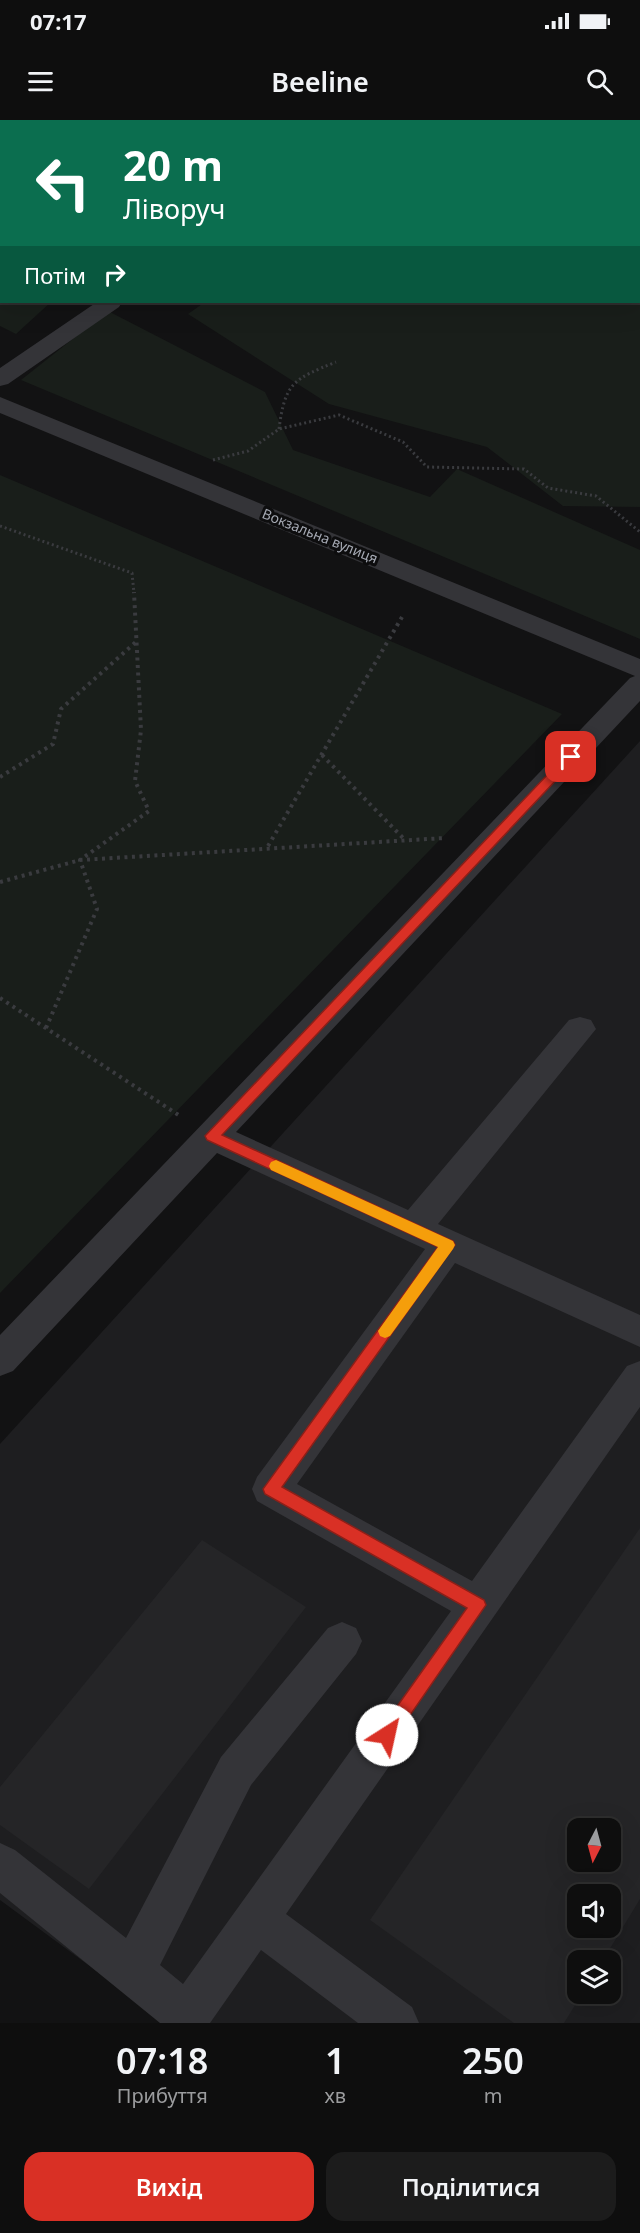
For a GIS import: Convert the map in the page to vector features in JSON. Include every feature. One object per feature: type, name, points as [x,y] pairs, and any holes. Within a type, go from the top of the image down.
[{"type":"street","points":[[0,379],[110,303]]},
{"type":"street","name":"Вокзальна вулиця","points":[[0,404],[640,669]]},
{"type":"street","points":[[0,1360],[640,684]]},
{"type":"street","points":[[413,1229],[580,1029]]},
{"type":"street","points":[[212,1136],[640,1332]]},
{"type":"street","points":[[448,1245],[271,1489],[478,1605]]},
{"type":"street","points":[[0,1864],[132,1971],[185,2020],[640,1377]]},
{"type":"street","points":[[132,1971],[236,1771],[342,1641]]},
{"type":"street","points":[[256,1919],[396,2023]]},
{"type":"path","points":[[279,429],[282,401],[290,383],[336,362]]},
{"type":"path","points":[[170,474],[248,451],[279,429],[339,415],[403,442],[427,467],[524,468],[548,488],[596,496],[640,532]]},
{"type":"path","points":[[0,526],[132,573],[138,641],[141,730],[135,781],[149,812],[80,860]]},
{"type":"path","points":[[267,847],[402,617]]},
{"type":"path","points":[[0,777],[52,744],[61,709],[138,641]]},
{"type":"path","points":[[322,755],[405,841]]},
{"type":"path","points":[[0,882],[80,860],[498,834]]},
{"type":"path","points":[[46,1028],[97,909],[80,860]]},
{"type":"path","points":[[0,999],[212,1136]]},
{"type":"shaded area","points":[[0,303],[50,303],[16,334],[0,326]]},
{"type":"shaded area","points":[[204,303],[640,303],[640,507],[563,506],[487,447],[329,404],[188,314]]},
{"type":"shaded area","points":[[108,311],[265,392],[293,450],[430,497],[457,469],[640,550],[640,639],[21,380]]},
{"type":"shaded area","points":[[0,475],[562,714],[0,1293]]},
{"type":"shaded area","points":[[640,741],[640,2023],[167,2023],[0,1900],[0,1444]]},
{"type":"building","points":[[640,1528],[640,1899],[621,1930],[621,1884],[567,1884],[567,1938],[616,1938],[609,1950],[567,1950],[567,2004],[576,2004],[564,2023],[514,2023],[370,1920]]},
{"type":"building","points":[[202,1540],[306,1607],[89,1889],[0,1825],[0,1787]]},
{"type":"slow traffic","points":[[276,1166],[448,1245],[385,1331]]},
{"type":"route","points":[[387,1735],[478,1605],[271,1489],[448,1245],[212,1136],[571,757]]}]
